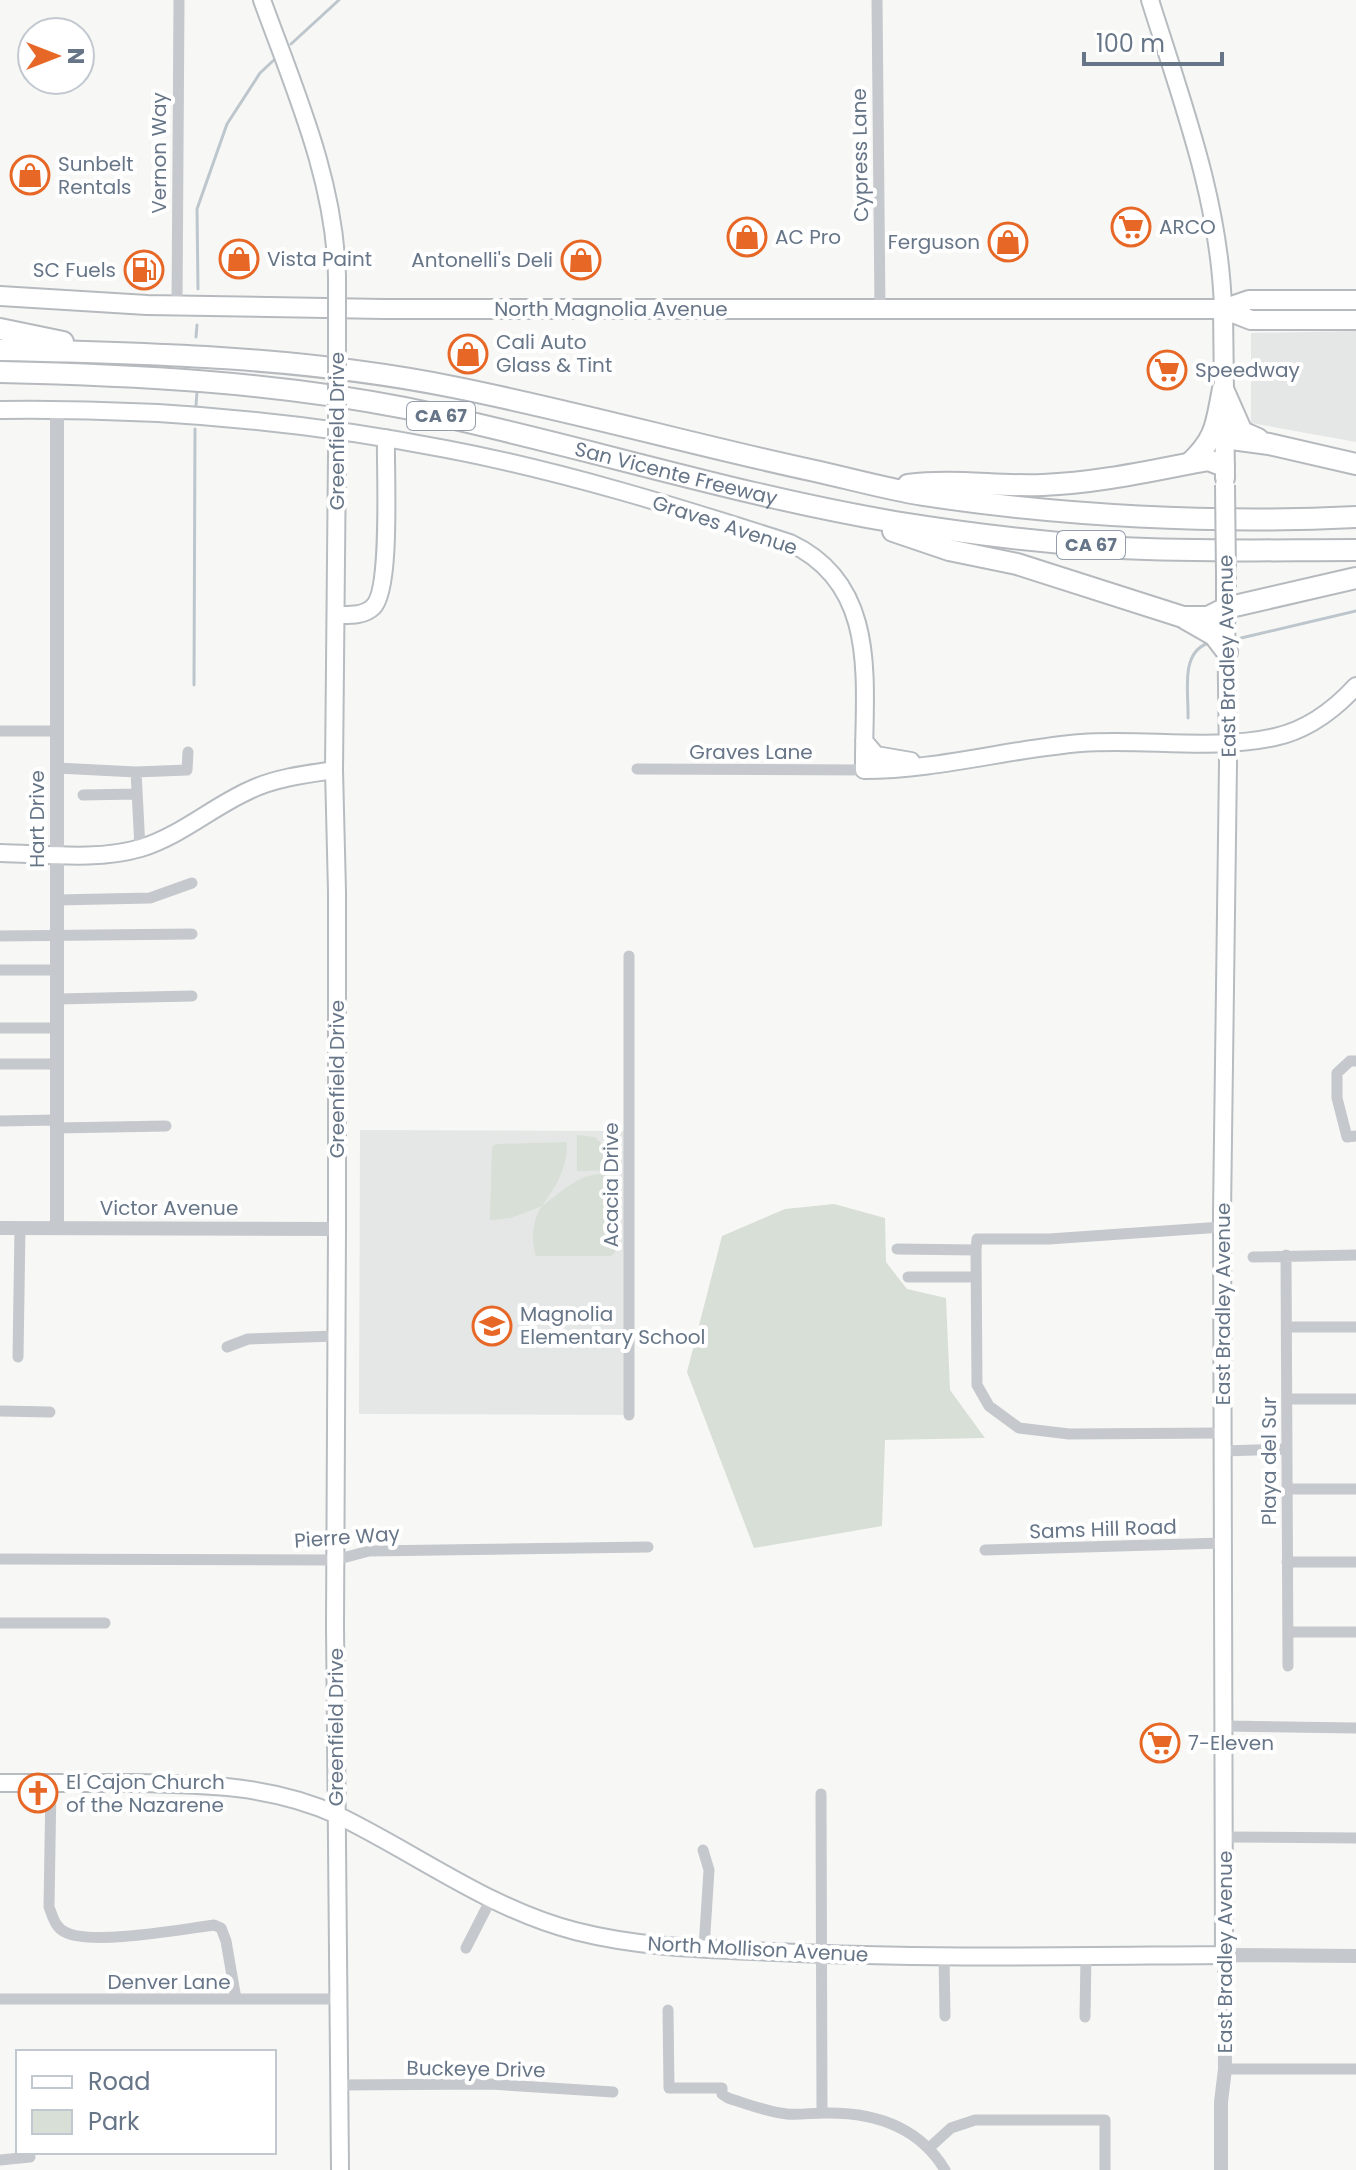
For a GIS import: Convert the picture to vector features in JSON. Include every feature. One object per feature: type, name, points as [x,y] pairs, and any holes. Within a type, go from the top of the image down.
[{"type":"highway","points":[[0,329],[110,352]]},
{"type":"highway","name":"San Vicente Freeway","points":[[0,350],[110,352],[267,361],[452,387],[890,488],[1073,513],[1249,518],[1356,517]]},
{"type":"highway","name":"San Vicente Freeway","points":[[0,375],[46,373],[205,381],[402,408],[507,430],[829,508],[936,528],[1124,548],[1356,550]]},
{"type":"highway","points":[[1223,389],[1242,432],[1269,444]]},
{"type":"highway","points":[[1190,463],[1208,447],[1223,389]]},
{"type":"highway","points":[[1224,438],[1269,444],[1356,464]]},
{"type":"highway","points":[[890,488],[939,481],[1003,486],[1047,485],[1208,460],[1225,476]]},
{"type":"highway","points":[[829,508],[949,550],[1017,564],[1183,617],[1214,635],[1227,652]]},
{"type":"highway","points":[[1183,617],[1208,617],[1226,608],[1356,578]]},
{"type":"main road","name":"Greenfield Drive","points":[[262,0],[325,182],[334,222],[337,277],[335,1560],[340,2170]]},
{"type":"main road","points":[[1150,0],[1201,159],[1212,204],[1223,309]]},
{"type":"main road","name":"North Magnolia Avenue","points":[[0,296],[177,306],[445,309],[1223,309],[1249,300],[1356,300]]},
{"type":"main road","name":"North Magnolia Avenue","points":[[1223,309],[1251,320],[1356,320]]},
{"type":"main road","name":"East Bradley Avenue","points":[[1223,309],[1228,742],[1222,1227],[1224,1955]]},
{"type":"main road","name":"Graves Avenue","points":[[0,410],[57,409],[230,417],[386,438],[494,459],[603,487],[775,538],[804,551],[837,579],[856,615],[864,654],[864,770]]},
{"type":"main road","points":[[337,615],[368,611],[381,596],[385,561],[386,438]]},
{"type":"main road","points":[[864,770],[922,768],[1072,744],[1228,742],[1275,737],[1308,725],[1331,710],[1356,686]]},
{"type":"main road","points":[[864,741],[876,755],[915,761],[922,768]]},
{"type":"main road","points":[[0,853],[118,853],[140,848],[194,824],[250,789],[296,776],[334,770]]},
{"type":"main road","name":"North Mollison Avenue","points":[[0,1783],[186,1783],[274,1793],[336,1814],[491,1899],[573,1931],[626,1941],[822,1954],[944,1957],[1224,1955]]},
{"type":"street","name":"Vernon Way","points":[[177,306],[179,0]]},
{"type":"street","name":"Cypress Lane","points":[[877,0],[880,309]]},
{"type":"street","name":"Hart Drive","points":[[57,409],[57,1228]]},
{"type":"street","points":[[0,731],[57,731]]},
{"type":"street","points":[[57,768],[136,772],[187,770],[188,752]]},
{"type":"street","name":"Graves Lane","points":[[637,769],[864,770]]},
{"type":"street","points":[[136,772],[140,848]]},
{"type":"street","points":[[83,795],[136,794]]},
{"type":"street","points":[[57,900],[150,898],[192,883]]},
{"type":"street","points":[[0,936],[192,934]]},
{"type":"street","name":"Acacia Drive","points":[[629,956],[629,1415]]},
{"type":"street","points":[[0,970],[57,970]]},
{"type":"street","points":[[57,999],[192,996]]},
{"type":"street","points":[[0,1028],[57,1028]]},
{"type":"street","points":[[1352,1137],[1337,1098],[1337,1073],[1350,1061],[1356,1061]]},
{"type":"street","points":[[0,1064],[57,1064]]},
{"type":"street","points":[[0,1121],[166,1126]]},
{"type":"street","points":[[1222,1227],[1075,1237],[977,1239],[977,1385],[989,1406],[1019,1428],[1287,1449]]},
{"type":"street","name":"Victor Avenue","points":[[0,1228],[337,1229]]},
{"type":"street","points":[[18,1357],[20,1228]]},
{"type":"street","points":[[897,1249],[976,1250]]},
{"type":"street","name":"Playa del Sur","points":[[1286,1255],[1288,1666]]},
{"type":"street","points":[[1253,1257],[1356,1255]]},
{"type":"street","points":[[908,1277],[976,1277]]},
{"type":"street","points":[[1287,1327],[1356,1327]]},
{"type":"street","points":[[227,1347],[248,1339],[336,1336]]},
{"type":"street","points":[[1287,1399],[1356,1399]]},
{"type":"street","points":[[0,1411],[50,1412]]},
{"type":"street","points":[[1287,1489],[1356,1489]]},
{"type":"street","name":"Sams Hill Road","points":[[985,1550],[1222,1543]]},
{"type":"street","name":"Pierre Way","points":[[0,1559],[335,1560],[369,1551],[648,1547]]},
{"type":"street","points":[[1287,1562],[1356,1562]]},
{"type":"street","points":[[0,1623],[105,1623]]},
{"type":"street","points":[[1288,1632],[1356,1632]]},
{"type":"street","points":[[1225,1726],[1356,1728]]},
{"type":"street","points":[[51,1783],[49,1907],[56,1925],[67,1934],[108,1937],[214,1925],[221,1928],[226,1941],[236,1999]]},
{"type":"street","points":[[821,1794],[822,2113]]},
{"type":"street","points":[[1226,1837],[1356,1838]]},
{"type":"street","points":[[703,1850],[709,1870],[704,1948]]},
{"type":"street","points":[[466,1948],[491,1899]]},
{"type":"street","name":"North Mollison Avenue","points":[[1224,1955],[1356,1956]]},
{"type":"street","name":"East Bradley Avenue","points":[[1221,2170],[1221,2102],[1225,2069],[1224,1955]]},
{"type":"street","points":[[1085,2017],[1086,1956]]},
{"type":"street","points":[[944,1957],[945,2016]]},
{"type":"street","name":"Denver Lane","points":[[0,1999],[338,1999]]},
{"type":"street","points":[[668,2010],[669,2088],[722,2088],[722,2094],[728,2098],[791,2115],[872,2116],[897,2125],[929,2148],[945,2170]]},
{"type":"street","points":[[1225,2069],[1356,2069]]},
{"type":"street","name":"Buckeye Drive","points":[[339,2085],[490,2084],[613,2092]]},
{"type":"street","points":[[929,2148],[951,2128],[975,2120],[1105,2120],[1105,2170]]},
{"type":"street","points":[[5,2163],[30,2157]]},
{"type":"shaded area","points":[[1356,331],[1356,442],[1251,423],[1251,333]]},
{"type":"shaded area","name":"Magnolia Elementary School","points":[[360,1130],[625,1131],[624,1415],[359,1414]]},
{"type":"green space","points":[[577,1135],[595,1137],[609,1152],[614,1170],[577,1171]]},
{"type":"green space","points":[[567,1142],[560,1176],[542,1206],[511,1218],[490,1220],[492,1147],[496,1144]]},
{"type":"green space","points":[[615,1173],[615,1252],[611,1256],[536,1256],[533,1230],[542,1206],[583,1178]]},
{"type":"green space","points":[[834,1204],[885,1218],[886,1262],[907,1289],[946,1298],[950,1390],[985,1438],[885,1440],[882,1526],[754,1548],[687,1372],[722,1236],[785,1209]]},
{"type":"waterway","points":[[291,44],[339,0]]},
{"type":"waterway","points":[[198,289],[197,209],[227,124],[260,73],[274,60]]},
{"type":"waterway","points":[[196,337],[197,325]]},
{"type":"waterway","points":[[196,405],[197,392]]},
{"type":"waterway","points":[[194,685],[195,429]]},
{"type":"waterway","points":[[1241,638],[1356,611]]},
{"type":"waterway","points":[[1188,718],[1189,666],[1198,649],[1206,644]]},
{"type":"place","name":"Sunbelt Rentals","points":[[30,175]]},
{"type":"place","name":"ARCO","points":[[1131,227]]},
{"type":"place","name":"AC Pro","points":[[747,237]]},
{"type":"place","name":"Ferguson","points":[[1008,242]]},
{"type":"place","name":"Vista Paint","points":[[239,259]]},
{"type":"place","name":"Antonelli's Deli","points":[[581,260]]},
{"type":"place","name":"SC Fuels","points":[[144,270]]},
{"type":"place","name":"Cali Auto Glass & Tint","points":[[468,354]]},
{"type":"place","name":"Speedway","points":[[1167,370]]},
{"type":"place","name":"Magnolia Elementary School","points":[[492,1326]]},
{"type":"place","name":"7-Eleven","points":[[1160,1743]]},
{"type":"place","name":"El Cajon Church of the Nazarene","points":[[38,1793]]}]
